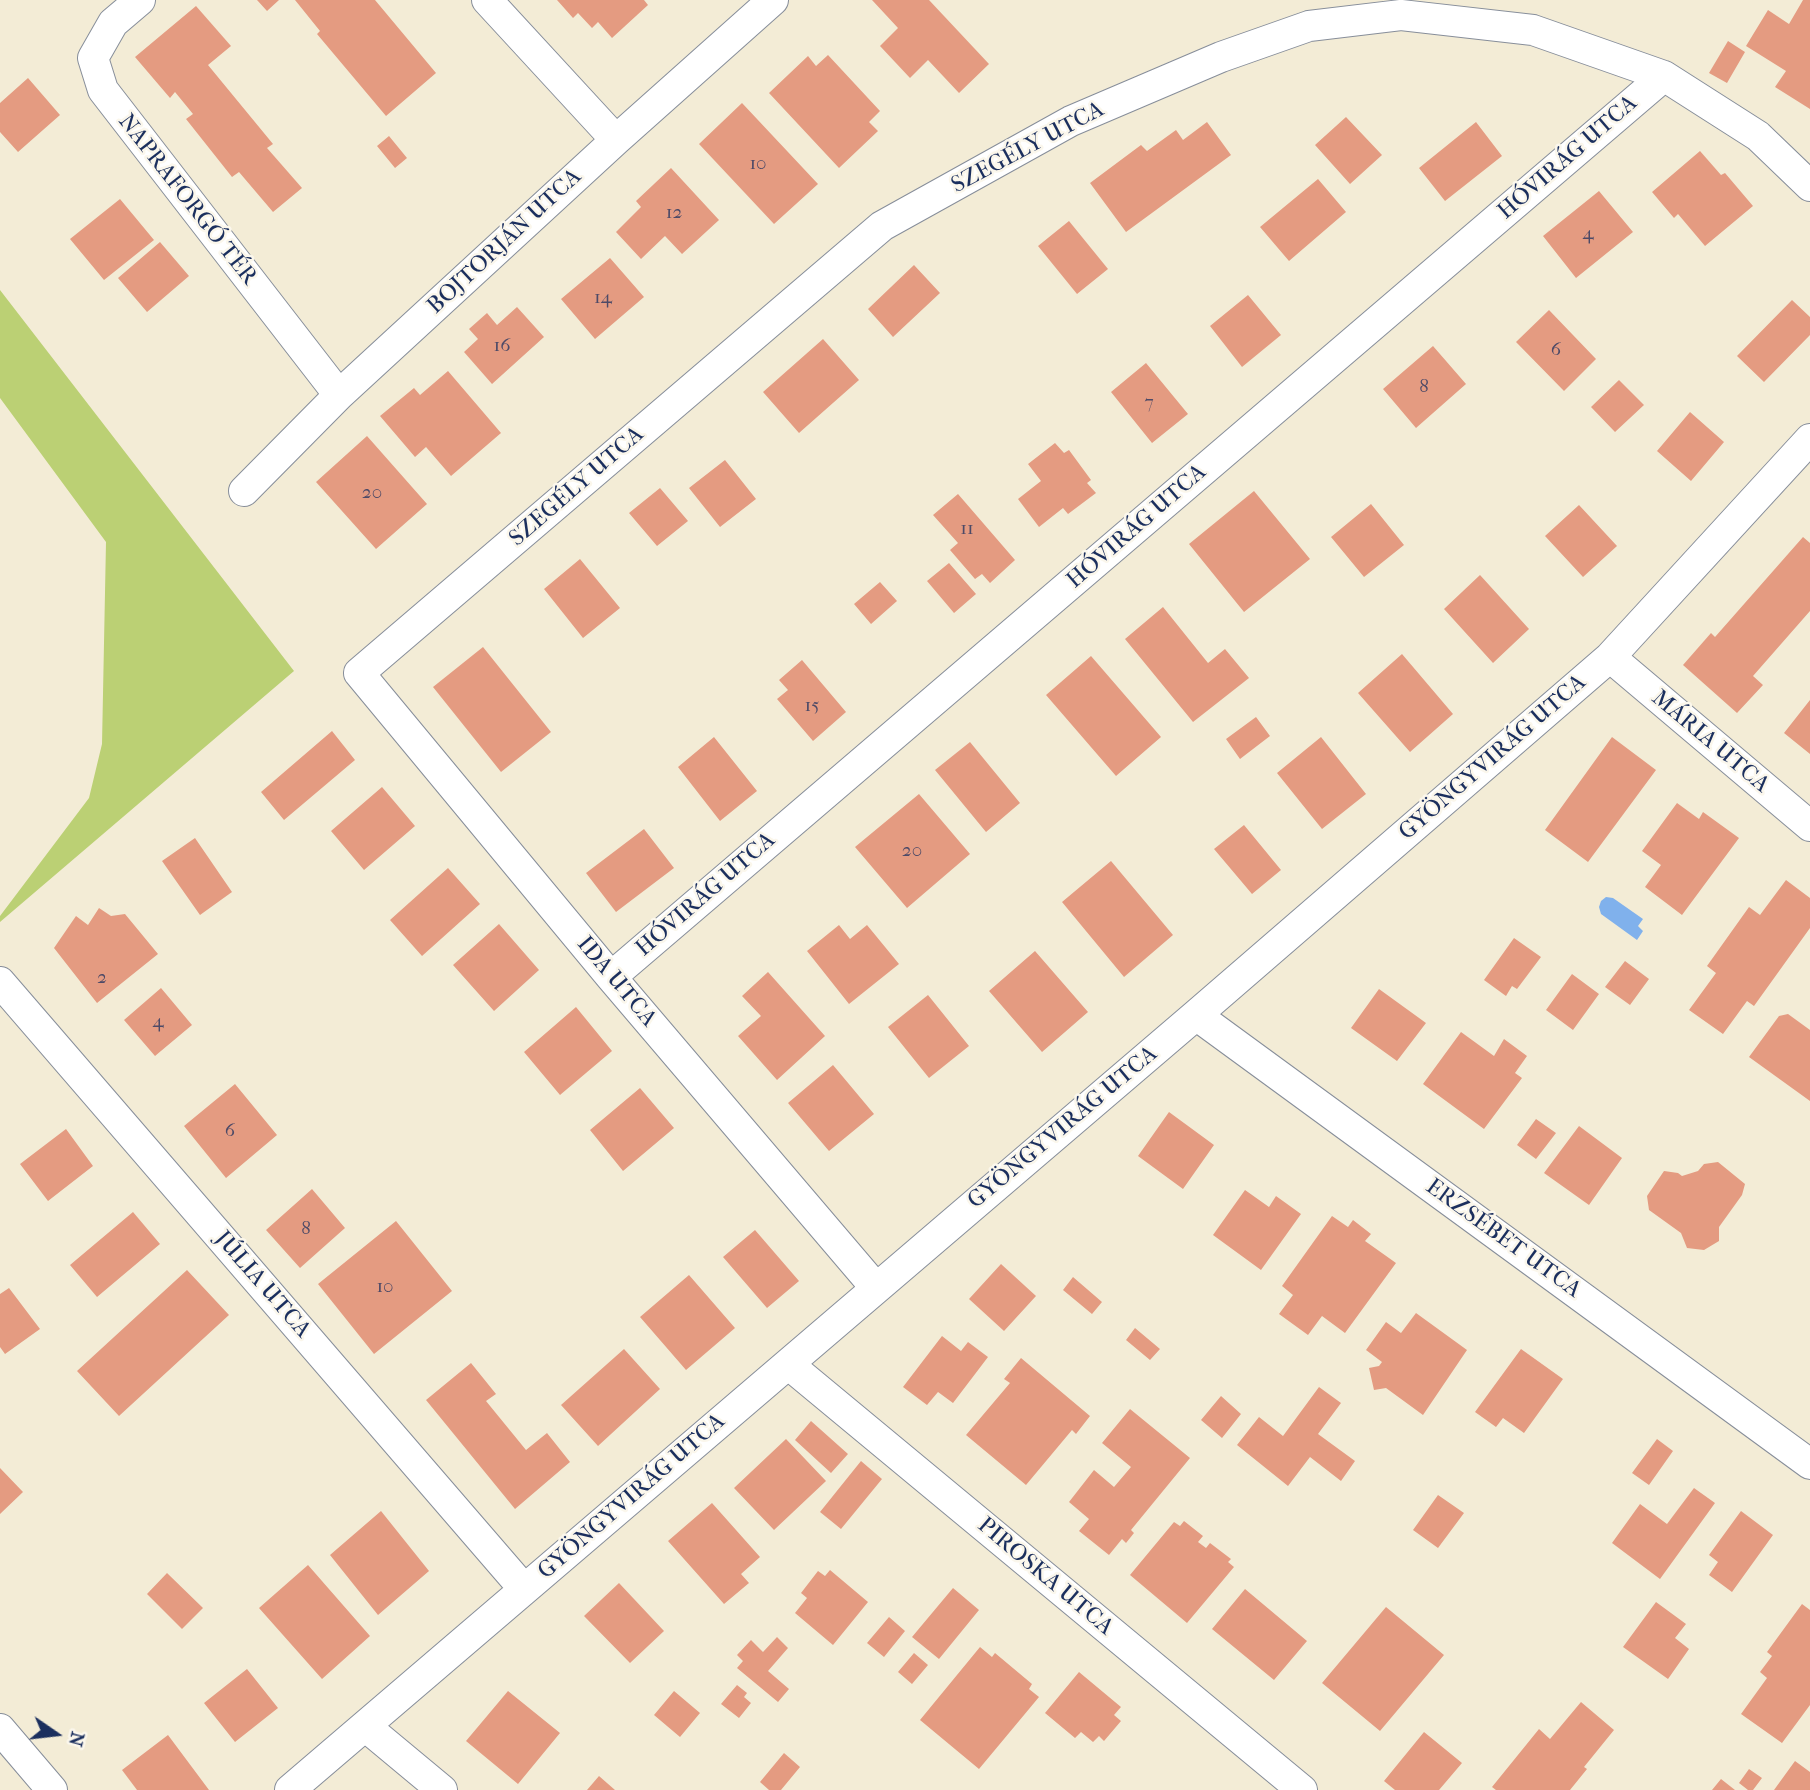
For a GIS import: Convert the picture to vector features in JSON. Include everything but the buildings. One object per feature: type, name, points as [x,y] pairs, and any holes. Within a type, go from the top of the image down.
[{"type":"street","name":"NAPRAFORGÓ TÉR","points":[[140,0],[113,23],[93,58],[103,90],[339,395]]},
{"type":"street","points":[[487,0],[616,140]]},
{"type":"street","name":"BOJTORJÁN UTCA","points":[[244,491],[339,395],[616,140],[773,0]]},
{"type":"street","name":"SZEGÉLY UTCA","points":[[359,673],[882,226],[1071,121],[1221,57],[1309,26],[1401,15],[1533,30],[1664,76],[1758,136],[1810,186]]},
{"type":"street","name":"HÓVIRÁG UTCA","points":[[611,977],[1664,76]]},
{"type":"street","name":"GYÖNGYVIRÁG UTCA","points":[[290,1790],[1610,657],[1810,439]]},
{"type":"street","name":"MÁRIA UTCA","points":[[1610,657],[1810,826]]},
{"type":"street","name":"IDA UTCA","points":[[359,673],[611,977],[876,1288]]},
{"type":"street","name":"JÚLIA UTCA","points":[[0,982],[524,1589]]},
{"type":"street","name":"ERZSÉBET UTCA","points":[[1196,1015],[1810,1464]]},
{"type":"street","name":"PIROSKA UTCA","points":[[788,1364],[1302,1790]]},
{"type":"street","points":[[365,1726],[442,1790]]},
{"type":"street","points":[[0,1729],[52,1790]]},
{"type":"green space","points":[[0,290],[294,671],[0,922],[0,916],[89,798],[102,744],[106,542],[0,398]]},
{"type":"water","points":[[1606,897],[1613,898],[1643,919],[1638,926],[1643,931],[1637,940],[1601,914],[1599,907]]}]
